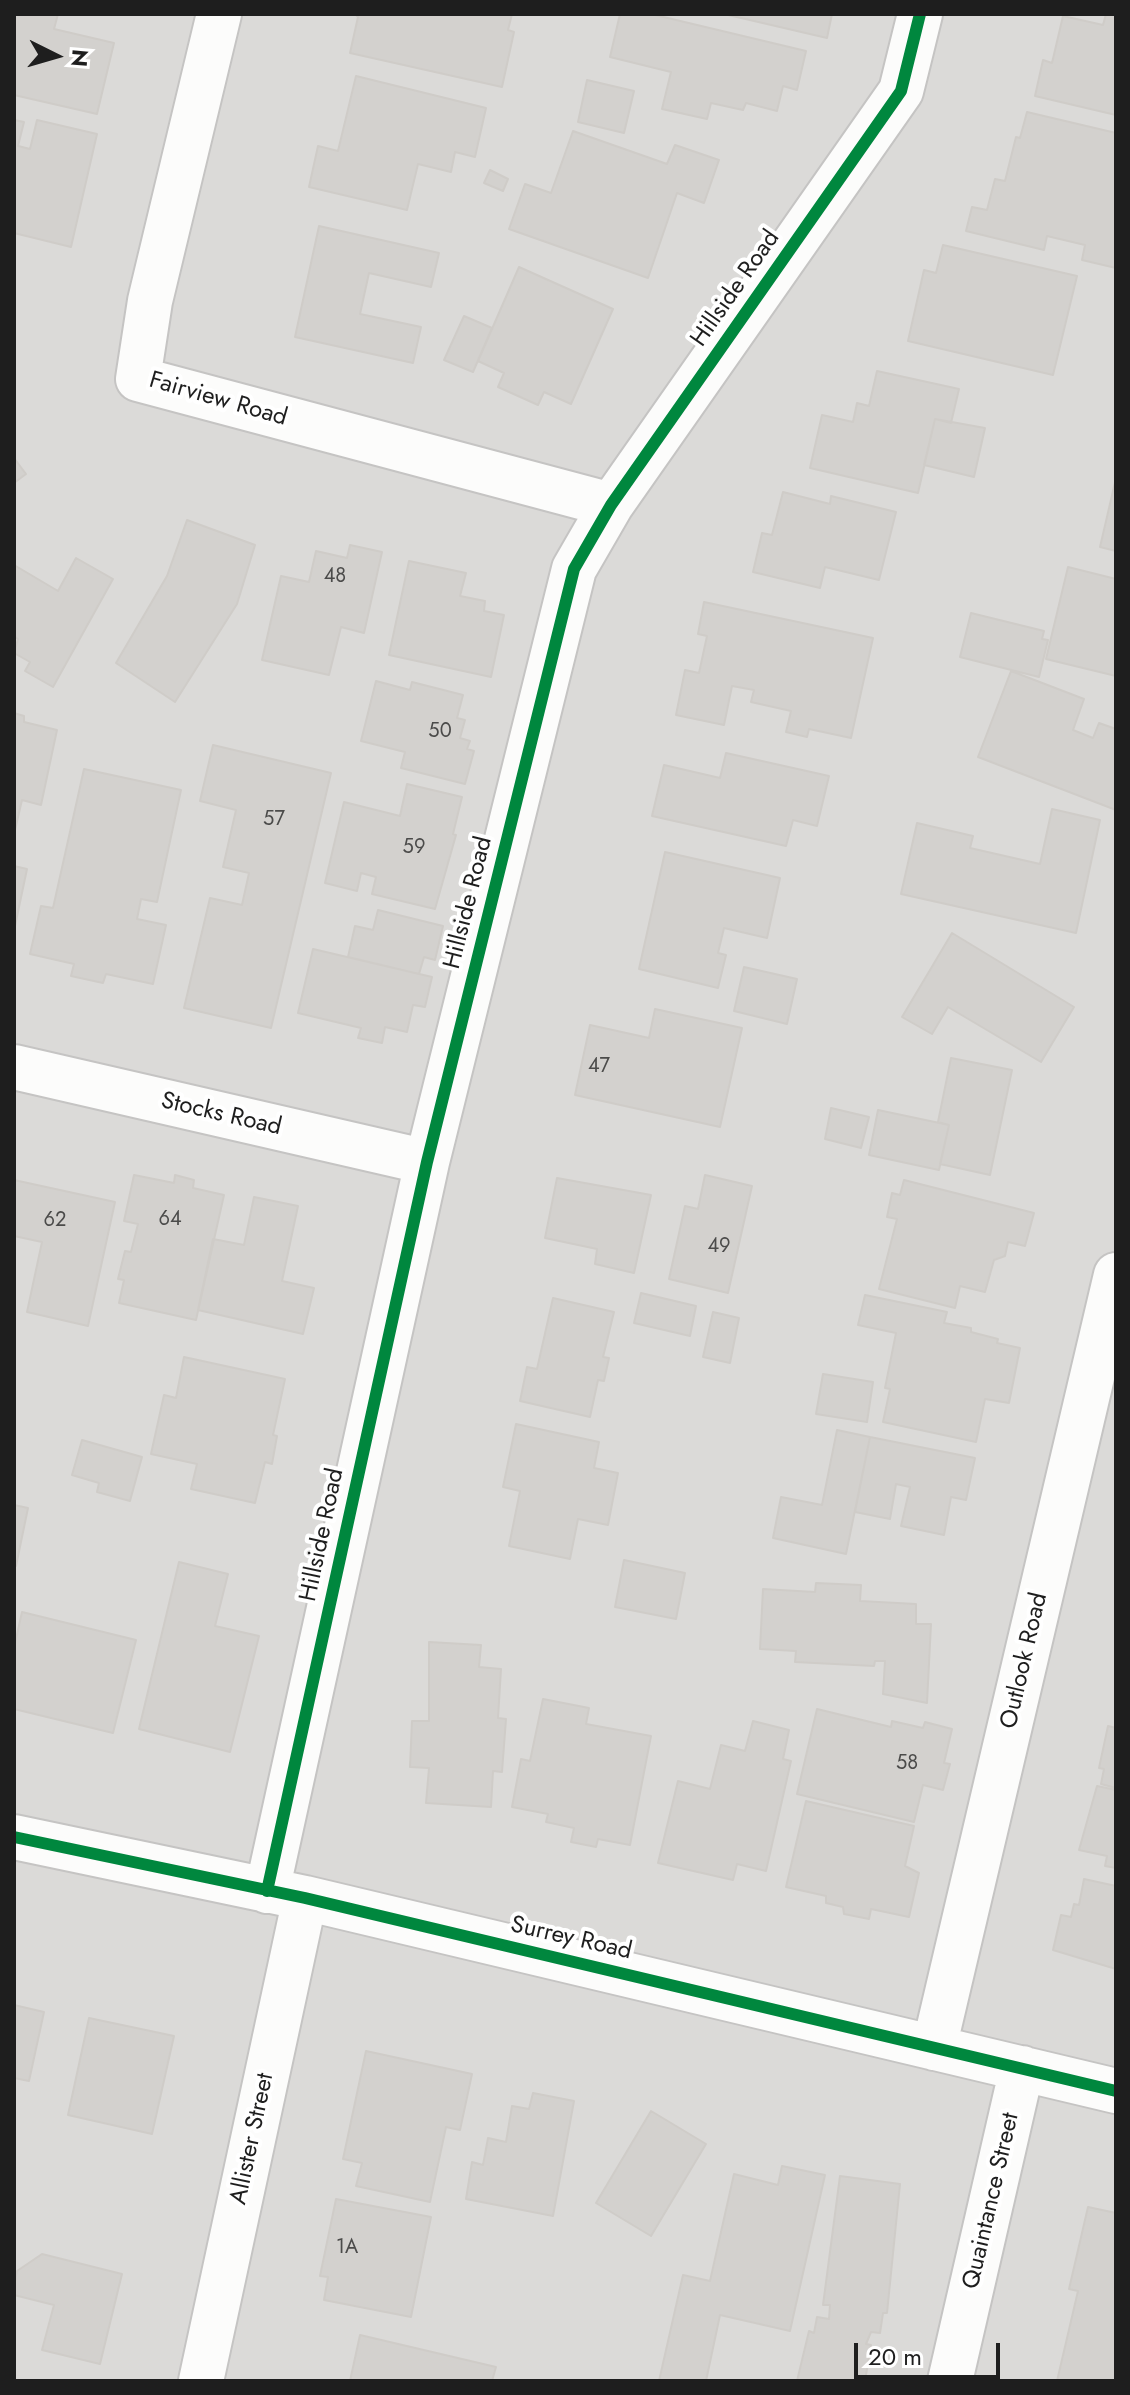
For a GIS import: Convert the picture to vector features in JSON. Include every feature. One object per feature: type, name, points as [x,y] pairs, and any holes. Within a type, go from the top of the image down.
[{"type":"street","name":"Fairview Road","points":[[219,14],[150,301],[138,379],[611,505]]},
{"type":"street","name":"Hillside Road","points":[[286,1894],[427,1162],[574,569],[611,505],[901,91],[920,14]]},
{"type":"street","name":"Stocks Road","points":[[14,1067],[427,1162]]},
{"type":"street","name":"Outlook Road","points":[[934,2048],[1110,1325],[1116,1275]]},
{"type":"street","name":"Surrey Road","points":[[14,1837],[286,1894],[1116,2091]]},
{"type":"street","name":"Allister Street","points":[[201,2381],[286,1894]]},
{"type":"street","name":"Quaintance Street","points":[[950,2381],[1022,2068]]},
{"type":"shaded area","points":[[14,14],[1116,14],[1116,2381],[14,2381]]},
{"type":"building","points":[[15,14],[58,14],[54,29],[114,43],[97,114],[14,95]]},
{"type":"building","points":[[355,14],[512,14],[508,30],[514,32],[502,87],[350,53],[358,17]]},
{"type":"building","points":[[620,14],[651,14],[806,51],[797,90],[783,86],[777,111],[746,103],[743,110],[711,103],[707,119],[662,109],[671,72],[610,57]]},
{"type":"building","points":[[724,14],[832,14],[827,38]]},
{"type":"building","points":[[1106,14],[1116,14],[1116,115],[1035,96],[1043,60],[1052,63],[1063,16],[1103,25]]},
{"type":"building","points":[[356,76],[486,108],[475,157],[455,152],[451,172],[418,164],[407,210],[309,187],[318,146],[338,151]]},
{"type":"building","points":[[587,80],[634,91],[624,133],[578,122]]},
{"type":"building","points":[[1027,112],[1116,133],[1116,268],[1082,260],[1085,245],[1047,236],[1044,250],[966,231],[972,207],[987,210],[995,179],[1005,181],[1016,137],[1020,138]]},
{"type":"building","points":[[14,120],[24,122],[18,146],[30,149],[37,120],[97,134],[71,247],[14,233]]},
{"type":"building","points":[[573,131],[667,164],[675,145],[719,160],[704,203],[677,193],[648,278],[509,229],[525,184],[551,193]]},
{"type":"building","points":[[490,170],[508,179],[503,191],[484,183]]},
{"type":"building","points":[[319,226],[439,253],[431,287],[369,273],[360,314],[421,327],[413,363],[295,337]]},
{"type":"building","points":[[943,245],[1077,276],[1053,375],[908,341],[924,270],[936,273]]},
{"type":"building","points":[[519,267],[613,309],[571,404],[544,392],[538,405],[498,387],[504,373],[478,361]]},
{"type":"building","points":[[464,316],[492,328],[473,372],[444,360]]},
{"type":"building","points":[[877,371],[959,389],[951,423],[935,419],[918,493],[810,468],[822,415],[853,422],[857,403],[869,406]]},
{"type":"building","points":[[935,419],[985,428],[974,477],[924,465]]},
{"type":"building","points":[[14,458],[26,474],[14,483]]},
{"type":"building","points":[[1116,478],[1116,551],[1100,547]]},
{"type":"building","points":[[783,492],[830,504],[831,496],[896,512],[879,580],[825,567],[820,588],[753,572],[762,533],[772,535]]},
{"type":"building","points":[[187,520],[255,545],[237,604],[175,702],[116,663],[167,576]]},
{"type":"building","points":[[350,545],[382,552],[364,633],[341,627],[329,675],[262,660],[281,576],[309,582],[316,551],[347,558]]},
{"type":"building","points":[[76,558],[113,579],[53,687],[25,671],[30,662],[14,653],[18,639],[14,636],[14,565],[58,591]]},
{"type":"building","points":[[409,561],[466,573],[460,596],[485,601],[484,611],[504,615],[491,677],[389,655]]},
{"type":"building","points":[[1068,567],[1116,579],[1116,676],[1046,659]]},
{"type":"building","points":[[704,602],[873,638],[851,738],[809,729],[807,737],[786,732],[791,711],[751,702],[754,690],[732,686],[724,725],[676,715],[685,670],[699,673],[707,636],[698,634]]},
{"type":"building","points":[[971,613],[1044,631],[1042,639],[1048,640],[1039,677],[960,657]]},
{"type":"building","points":[[1011,671],[1084,699],[1073,730],[1093,738],[1099,723],[1116,729],[1116,810],[978,757]]},
{"type":"building","points":[[376,681],[410,690],[412,682],[463,695],[457,718],[465,720],[460,738],[470,741],[467,749],[474,751],[465,784],[401,768],[405,752],[361,741]]},
{"type":"building","points":[[14,713],[24,716],[24,722],[57,730],[41,805],[22,800],[15,830]]},
{"type":"building","points":[[213,745],[331,773],[271,1028],[184,1008],[210,898],[242,905],[249,873],[223,867],[236,810],[200,801]]},
{"type":"building","points":[[726,753],[829,776],[817,826],[793,820],[786,846],[652,816],[664,765],[720,778]]},
{"type":"building","points":[[84,769],[181,790],[157,902],[141,899],[137,919],[166,925],[153,984],[106,974],[103,983],[71,976],[74,964],[30,954],[41,906],[53,908]]},
{"type":"building","points":[[407,784],[462,797],[453,834],[456,835],[435,909],[372,894],[376,877],[361,873],[357,891],[325,883],[344,802],[400,816]]},
{"type":"building","points":[[1052,809],[1100,820],[1076,933],[901,894],[917,823],[973,836],[970,848],[1040,864]]},
{"type":"building","points":[[665,852],[780,878],[767,938],[724,928],[718,953],[726,955],[718,988],[639,969]]},
{"type":"building","points":[[14,866],[27,869],[15,926],[14,926]]},
{"type":"building","points":[[378,910],[443,926],[435,960],[424,957],[419,974],[348,957],[355,926],[373,930]]},
{"type":"building","points":[[952,933],[1074,1007],[1041,1062],[948,1007],[932,1034],[902,1017]]},
{"type":"building","points":[[313,949],[432,977],[425,1007],[413,1005],[407,1032],[385,1027],[382,1043],[358,1038],[361,1028],[298,1013]]},
{"type":"building","points":[[744,967],[797,979],[787,1024],[734,1011]]},
{"type":"building","points":[[655,1009],[742,1028],[720,1127],[575,1095],[590,1025],[649,1038]]},
{"type":"building","points":[[951,1058],[1012,1070],[990,1175],[940,1164],[949,1125],[938,1122]]},
{"type":"building","points":[[831,1108],[869,1117],[861,1148],[825,1139]]},
{"type":"building","points":[[878,1110],[949,1125],[939,1170],[869,1155]]},
{"type":"building","points":[[134,1175],[174,1183],[175,1175],[194,1180],[193,1188],[224,1195],[196,1320],[119,1303],[124,1280],[118,1279],[125,1251],[131,1252],[138,1224],[124,1221]]},
{"type":"building","points":[[705,1175],[752,1186],[728,1293],[669,1279],[685,1206],[698,1209]]},
{"type":"building","points":[[557,1178],[651,1195],[634,1273],[595,1264],[597,1249],[545,1238]]},
{"type":"building","points":[[14,1180],[115,1202],[88,1326],[27,1312],[42,1242],[14,1236]]},
{"type":"building","points":[[904,1180],[1034,1213],[1025,1246],[1008,1242],[1005,1256],[994,1260],[985,1292],[960,1286],[955,1308],[879,1289],[897,1219],[887,1217],[892,1193],[900,1195]]},
{"type":"building","points":[[254,1197],[298,1206],[282,1281],[314,1288],[303,1334],[198,1310],[213,1239],[244,1245]]},
{"type":"building","points":[[641,1293],[696,1306],[690,1336],[634,1323]]},
{"type":"building","points":[[865,1295],[947,1312],[944,1323],[971,1328],[971,1332],[998,1339],[997,1343],[1020,1348],[1009,1403],[985,1399],[976,1442],[883,1422],[890,1389],[885,1388],[896,1333],[858,1325]]},
{"type":"building","points":[[553,1298],[614,1312],[603,1357],[609,1358],[604,1381],[598,1380],[590,1417],[520,1401],[527,1367],[537,1369]]},
{"type":"building","points":[[713,1312],[739,1318],[730,1363],[703,1357]]},
{"type":"building","points":[[184,1357],[285,1379],[273,1435],[277,1436],[272,1464],[265,1462],[255,1503],[191,1489],[197,1464],[151,1454],[164,1395],[176,1398]]},
{"type":"building","points":[[823,1374],[873,1382],[867,1422],[816,1414]]},
{"type":"building","points":[[516,1424],[599,1442],[594,1468],[618,1473],[608,1525],[578,1519],[570,1559],[509,1546],[520,1491],[503,1487]]},
{"type":"building","points":[[837,1430],[870,1437],[846,1554],[773,1538],[781,1497],[822,1505]]},
{"type":"building","points":[[870,1437],[975,1458],[966,1500],[951,1497],[944,1535],[901,1526],[910,1487],[896,1484],[890,1519],[855,1512]]},
{"type":"building","points":[[82,1440],[142,1457],[130,1501],[97,1492],[99,1483],[72,1475]]},
{"type":"building","points":[[14,1505],[28,1508],[16,1566],[14,1566]]},
{"type":"building","points":[[624,1560],[685,1573],[676,1619],[615,1607]]},
{"type":"building","points":[[179,1562],[228,1574],[215,1626],[259,1636],[230,1752],[139,1729]]},
{"type":"building","points":[[816,1583],[861,1585],[860,1601],[916,1604],[916,1624],[931,1624],[927,1703],[883,1694],[885,1661],[875,1661],[874,1666],[795,1662],[796,1651],[760,1649],[763,1589],[815,1592]]},
{"type":"building","points":[[22,1612],[136,1640],[113,1733],[14,1709],[14,1648]]},
{"type":"building","points":[[429,1642],[481,1645],[479,1667],[501,1669],[498,1718],[506,1719],[502,1772],[493,1771],[491,1807],[426,1803],[429,1768],[410,1767],[412,1721],[429,1721]]},
{"type":"building","points":[[543,1699],[589,1708],[586,1724],[651,1736],[630,1845],[598,1839],[596,1847],[571,1842],[574,1828],[546,1822],[548,1814],[512,1807],[521,1759],[530,1761]]},
{"type":"building","points":[[817,1709],[891,1727],[892,1721],[923,1728],[925,1722],[952,1729],[944,1763],[950,1764],[943,1790],[923,1785],[914,1822],[797,1794]]},
{"type":"building","points":[[753,1721],[789,1730],[783,1759],[791,1761],[766,1871],[737,1864],[733,1880],[658,1863],[678,1781],[710,1789],[721,1745],[745,1751]]},
{"type":"building","points":[[1108,1726],[1116,1728],[1116,1788],[1101,1784],[1104,1769],[1099,1768]]},
{"type":"building","points":[[1097,1786],[1116,1790],[1116,1868],[1105,1866],[1107,1856],[1079,1850]]},
{"type":"building","points":[[806,1801],[914,1826],[905,1866],[919,1873],[909,1917],[871,1909],[869,1919],[844,1914],[843,1907],[826,1903],[826,1896],[786,1887]]},
{"type":"building","points":[[1084,1879],[1116,1886],[1116,1969],[1053,1950],[1061,1915],[1071,1917],[1074,1904],[1079,1905]]},
{"type":"building","points":[[14,2005],[44,2012],[29,2081],[14,2078]]},
{"type":"building","points":[[89,2018],[174,2036],[152,2134],[68,2115]]},
{"type":"building","points":[[366,2051],[472,2074],[460,2130],[446,2127],[430,2202],[356,2186],[362,2163],[343,2159]]},
{"type":"building","points":[[533,2093],[574,2101],[553,2216],[466,2199],[472,2162],[483,2165],[488,2138],[506,2142],[512,2106],[529,2109]]},
{"type":"building","points":[[651,2111],[706,2144],[651,2236],[596,2203]]},
{"type":"building","points":[[782,2166],[825,2175],[790,2331],[720,2315],[706,2381],[659,2381],[683,2275],[710,2281],[734,2174],[778,2185]]},
{"type":"building","points":[[840,2176],[900,2184],[887,2313],[883,2313],[880,2333],[871,2332],[866,2344],[871,2345],[865,2381],[797,2381],[809,2331],[814,2333],[817,2317],[829,2319],[830,2305],[823,2305]]},
{"type":"building","points":[[336,2199],[431,2217],[411,2317],[324,2300],[328,2277],[320,2276]]},
{"type":"building","points":[[1088,2207],[1116,2213],[1116,2381],[1057,2381],[1078,2291],[1069,2289]]},
{"type":"building","points":[[42,2254],[122,2274],[100,2364],[42,2350],[54,2305],[14,2295],[14,2286],[17,2271]]},
{"type":"building","points":[[360,2335],[496,2367],[492,2381],[350,2381]]},
{"type":"cycle path","points":[[267,1891],[427,1162],[574,569],[611,505],[901,91],[920,14]]},
{"type":"cycle path","points":[[14,1837],[305,1898],[1116,2091]]}]
